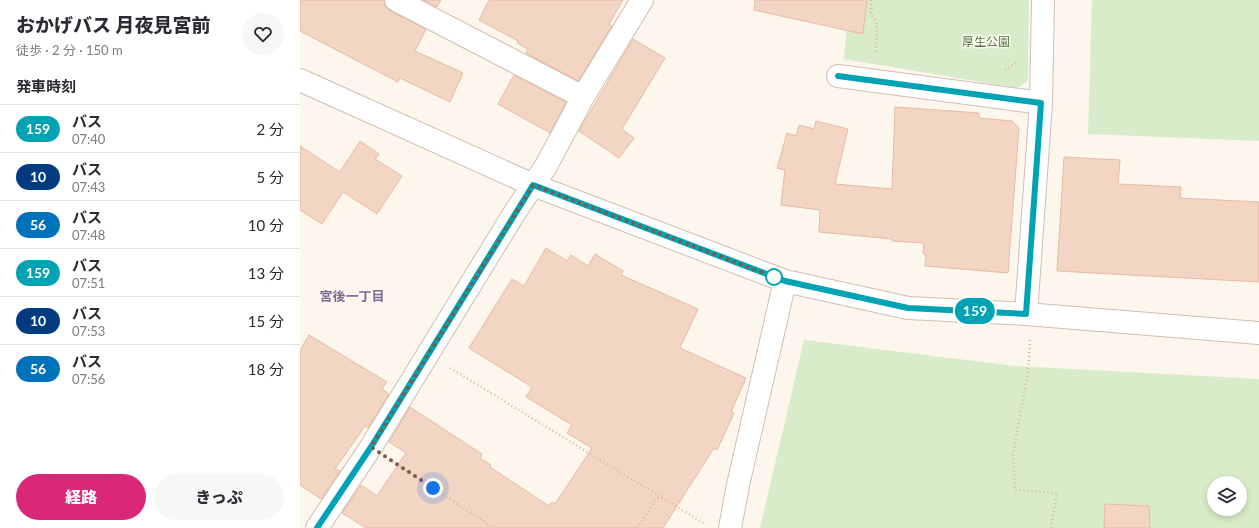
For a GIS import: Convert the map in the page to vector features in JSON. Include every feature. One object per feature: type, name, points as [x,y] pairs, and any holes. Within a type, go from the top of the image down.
[{"type":"street","points":[[396,0],[583,96]]},
{"type":"street","points":[[317,528],[371,447],[546,166],[583,96],[642,0]]},
{"type":"street","points":[[1026,314],[1041,103],[1043,0]]},
{"type":"street","points":[[838,76],[1041,103]]},
{"type":"street","points":[[300,80],[533,185],[785,281],[908,308],[1026,314],[1259,333]]},
{"type":"street","points":[[730,528],[738,485],[785,281]]},
{"type":"path","points":[[871,0],[871,14],[876,22],[876,50],[878,56]]},
{"type":"path","points":[[1026,314],[1030,334],[1028,372],[1013,454],[1015,490],[1057,493],[1051,528]]},
{"type":"path","points":[[428,354],[658,497],[711,528]]},
{"type":"path","points":[[371,447],[494,528]]},
{"type":"path","points":[[638,528],[658,497]]},
{"type":"green space","name":"厚生公園","points":[[849,0],[1029,0],[1028,81],[1017,88],[844,59]]},
{"type":"green space","points":[[1092,0],[1259,0],[1259,141],[1088,134]]},
{"type":"green space","points":[[804,340],[1015,366],[1259,379],[1259,528],[760,528]]},
{"type":"building","points":[[300,0],[384,0],[385,6],[390,11],[426,29],[415,51],[463,73],[450,102],[400,78],[398,82],[300,31]]},
{"type":"building","points":[[423,0],[441,0],[437,7]]},
{"type":"building","points":[[489,0],[623,0],[609,24],[612,26],[578,81],[526,53],[528,49],[517,43],[518,41],[479,20]]},
{"type":"building","points":[[755,0],[867,0],[863,34],[754,10]]},
{"type":"building","points":[[633,39],[665,58],[622,129],[634,138],[619,158],[579,131]]},
{"type":"building","points":[[514,75],[566,102],[550,133],[498,104]]},
{"type":"building","points":[[895,107],[979,113],[979,118],[1012,121],[1019,128],[1008,273],[925,266],[926,255],[923,253],[924,243],[892,241],[892,239],[819,232],[820,210],[781,205],[785,170],[777,168],[787,133],[796,136],[799,125],[814,129],[816,121],[848,129],[835,184],[892,189]]},
{"type":"building","points":[[360,141],[379,154],[375,159],[402,176],[377,214],[343,192],[322,224],[300,210],[300,146],[340,172]]},
{"type":"building","points":[[1064,157],[1120,160],[1118,184],[1181,187],[1180,198],[1259,202],[1259,282],[1057,271]]},
{"type":"building","points":[[546,248],[567,261],[571,255],[588,266],[595,254],[623,271],[621,275],[698,309],[680,348],[746,378],[731,412],[734,413],[717,450],[714,448],[663,528],[366,528],[342,513],[361,485],[377,496],[406,453],[389,442],[410,407],[482,454],[480,458],[491,465],[490,467],[549,506],[552,502],[555,504],[592,448],[567,433],[572,425],[526,397],[532,387],[469,348],[512,279],[524,286]]},
{"type":"building","points":[[309,335],[387,382],[382,389],[389,394],[368,428],[365,426],[335,469],[340,471],[321,499],[300,485],[300,350]]},
{"type":"building","points":[[1105,504],[1149,506],[1150,528],[1104,528]]},
{"type":"bus line","name":"159","points":[[317,528],[371,447],[514,212],[533,185],[785,281],[908,308],[1026,314],[1029,290],[1041,103],[961,94],[838,76]]},
{"type":"district","name":"宮後一丁目","points":[[352,296]]},
{"type":"route","points":[[433,488],[371,447],[514,212],[533,185],[774,277]]}]
